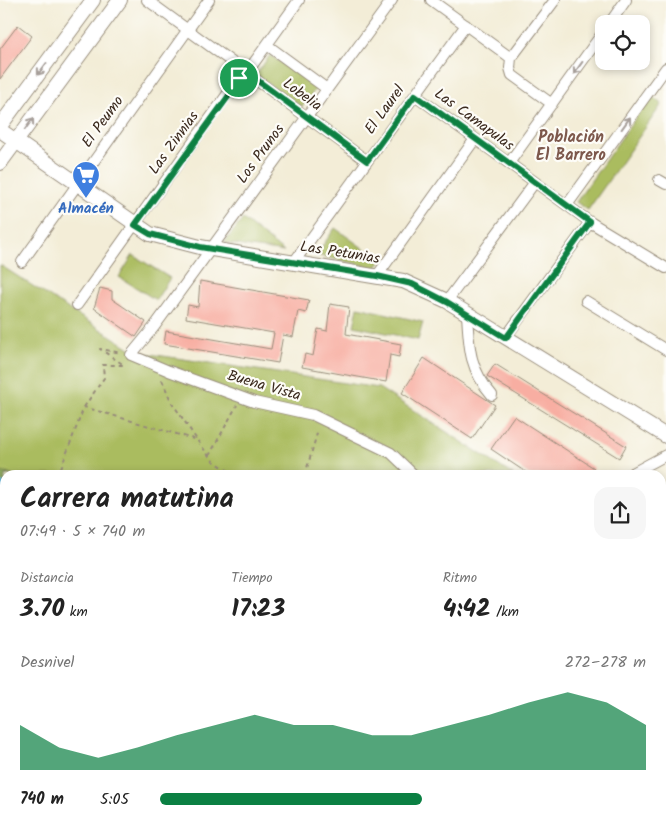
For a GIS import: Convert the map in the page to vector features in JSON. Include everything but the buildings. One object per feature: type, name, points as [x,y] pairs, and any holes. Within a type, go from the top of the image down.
[{"type":"street","points":[[0,126],[93,0]]},
{"type":"street","points":[[0,163],[120,0]]},
{"type":"street","name":"Lobelia","points":[[146,0],[367,161]]},
{"type":"street","name":"El Peumo","points":[[22,262],[209,0]]},
{"type":"street","name":"Las Zinnias","points":[[78,305],[299,0]]},
{"type":"street","name":"Los Prunos","points":[[131,355],[154,327],[392,0]]},
{"type":"street","points":[[432,0],[511,58]]},
{"type":"street","points":[[552,104],[513,76],[510,70],[511,58],[555,0]]},
{"type":"street","points":[[615,15],[626,0]]},
{"type":"street","name":"El Laurel","points":[[294,262],[466,25]]},
{"type":"street","points":[[509,163],[595,44]]},
{"type":"street","name":"Lobelia","points":[[267,45],[327,89]]},
{"type":"street","points":[[567,205],[666,68]]},
{"type":"street","name":"Las Camapulas","points":[[415,95],[590,222],[666,268]]},
{"type":"street","name":"Las Petunias","points":[[0,130],[150,234],[212,248],[377,276],[412,284],[447,302],[666,436]]},
{"type":"street","points":[[377,276],[475,139]]},
{"type":"street","points":[[447,302],[535,182]]},
{"type":"street","points":[[506,338],[590,222]]},
{"type":"street","points":[[586,301],[666,350]]},
{"type":"street","points":[[467,314],[469,345],[474,366],[479,381],[492,395]]},
{"type":"street","name":"Buena Vista","points":[[131,355],[156,367],[242,398],[314,415],[391,454],[409,470]]},
{"type":"street","points":[[638,470],[666,455]]},
{"type":"path","points":[[61,468],[84,408],[104,378],[103,365],[124,365],[100,349],[131,355]]},
{"type":"path","points":[[156,367],[171,402],[197,440],[210,456],[228,470]]},
{"type":"path","points":[[210,456],[242,398]]},
{"type":"path","points":[[84,408],[197,440]]},
{"type":"path","points":[[306,470],[317,430],[328,422]]},
{"type":"green space","points":[[270,55],[317,87],[302,107],[256,75]]},
{"type":"green space","points":[[651,96],[662,104],[588,210],[576,202]]},
{"type":"green space","points":[[243,219],[284,252],[224,243]]},
{"type":"green space","points":[[335,228],[381,261],[375,268],[316,255]]},
{"type":"green space","points":[[133,255],[170,278],[156,300],[119,277]]},
{"type":"green space","points":[[0,265],[136,352],[379,388],[505,470],[0,470]]},
{"type":"green space","points":[[358,307],[423,322],[418,340],[354,326]]},
{"type":"place","name":"Almacén","points":[[86,199]]},
{"type":"district","name":"Población El Barrero","points":[[571,146]]},
{"type":"route","points":[[246,72],[367,161],[415,95],[590,222],[506,338],[447,302],[403,281],[200,247],[150,234],[135,225],[239,78],[246,72]]}]
